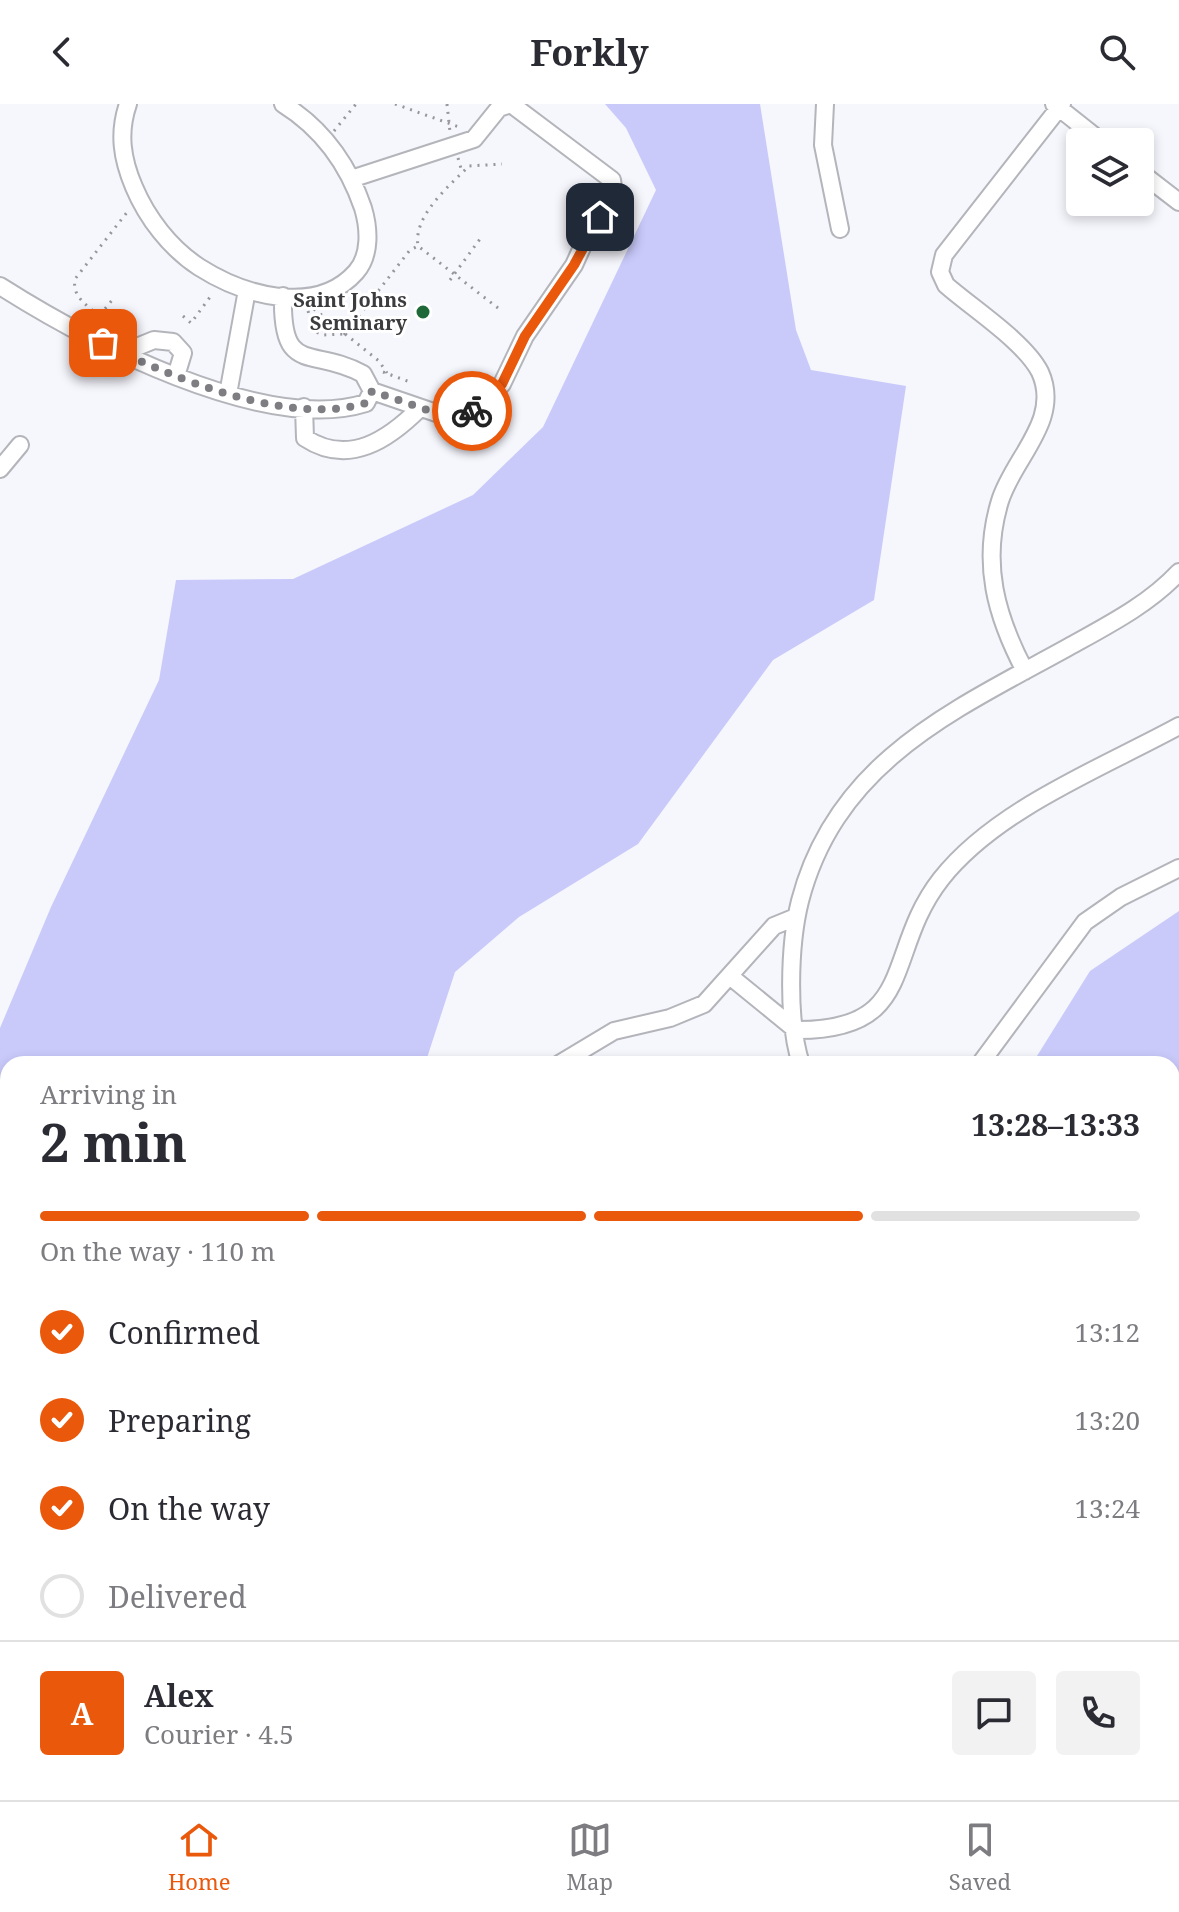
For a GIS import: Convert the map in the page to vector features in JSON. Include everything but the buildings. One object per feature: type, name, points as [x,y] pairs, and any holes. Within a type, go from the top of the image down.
[{"type":"street","points":[[128,104],[121,138],[132,181],[146,212],[160,231],[192,262],[247,290],[283,296],[336,291],[359,269],[366,249],[367,227],[351,179],[317,130],[283,104]]},
{"type":"street","points":[[351,179],[476,137],[499,108],[511,104],[519,107],[612,180],[614,194],[589,232],[574,265],[525,336],[502,384],[488,400],[457,416],[420,408],[372,391]]},
{"type":"street","points":[[825,104],[823,145],[840,229]]},
{"type":"street","points":[[1025,671],[998,614],[992,579],[991,544],[1005,488],[1041,423],[1046,396],[1044,383],[1027,354],[946,285],[940,272],[944,255],[1058,105],[1085,128]]},
{"type":"street","points":[[1154,183],[1179,202]]},
{"type":"street","points":[[0,286],[122,353],[228,394],[296,407],[366,403],[372,391],[370,382],[352,368],[305,357],[293,350],[284,333],[283,296]]},
{"type":"street","points":[[228,394],[247,290]]},
{"type":"street","points":[[122,353],[154,340],[173,342],[183,353],[176,376]]},
{"type":"street","points":[[296,407],[305,438],[316,446],[354,449],[392,435],[420,408]]},
{"type":"street","points":[[0,469],[20,445]]},
{"type":"street","points":[[795,1056],[792,953],[796,917],[813,861],[835,820],[863,782],[918,733],[1122,618],[1179,572]]},
{"type":"street","points":[[731,977],[796,1030],[844,1025],[877,1010],[887,996],[921,910],[941,879],[962,858],[1017,813],[1179,726]]},
{"type":"street","points":[[986,1056],[1085,922],[1121,897],[1179,868]]},
{"type":"street","points":[[572,1056],[614,1031],[670,1018],[704,1004],[774,926],[796,917]]},
{"type":"path","points":[[334,131],[356,104]]},
{"type":"path","points":[[395,104],[476,137]]},
{"type":"path","points":[[447,104],[447,123],[454,146]]},
{"type":"path","points":[[418,246],[418,225],[469,166],[502,164]]},
{"type":"path","points":[[99,316],[77,296],[73,289],[75,279],[133,205]]},
{"type":"path","points":[[450,280],[480,239]]},
{"type":"path","points":[[418,246],[498,308]]},
{"type":"path","points":[[410,382],[385,373],[386,367],[344,334],[309,305],[308,321],[314,331],[323,335],[344,334],[410,250],[418,246]]},
{"type":"path","points":[[183,316],[191,323],[218,287]]},
{"type":"path","points":[[85,333],[113,299]]},
{"type":"shaded area","points":[[605,104],[760,104],[796,330],[811,370],[906,386],[874,600],[773,660],[638,844],[519,917],[455,972],[428,1056],[0,1056],[0,1028],[51,907],[159,680],[176,580],[293,579],[473,495],[543,427],[656,190],[626,128]]},
{"type":"shaded area","points":[[1179,911],[1179,1056],[1037,1056],[1090,971]]},
{"type":"way so far","points":[[103,343],[144,364],[215,391],[288,407],[355,406],[366,403],[372,391],[445,416],[472,411]]},
{"type":"place","name":"Saint Johns Seminary","points":[[423,312]]},
{"type":"route","points":[[472,411],[488,400],[502,384],[525,336],[574,265],[589,232],[600,217]]}]
